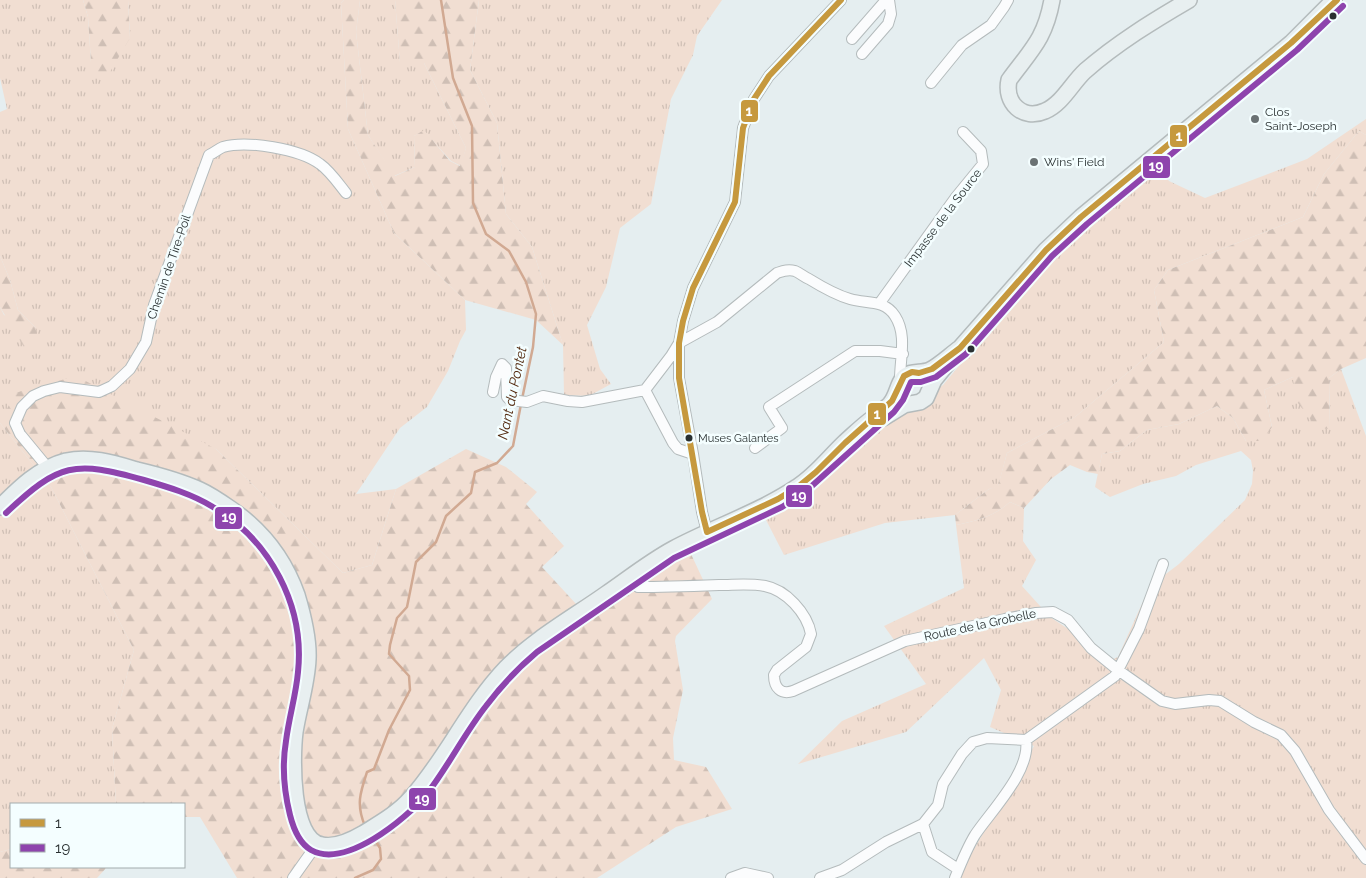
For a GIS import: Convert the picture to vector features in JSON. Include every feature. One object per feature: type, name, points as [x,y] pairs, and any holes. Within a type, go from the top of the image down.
[{"type":"main road","points":[[1052,0],[1049,17],[1042,35],[1009,80],[1007,89],[1009,99],[1016,107],[1025,113],[1034,115],[1050,109],[1084,72],[1123,42],[1189,0]]},
{"type":"main road","points":[[900,386],[905,399],[912,402],[920,402],[926,398],[930,388],[960,348],[1046,250],[1081,217],[1291,43],[1334,1]]},
{"type":"main road","points":[[0,506],[34,476],[48,468],[63,462],[82,459],[101,460],[161,476],[200,490],[243,518],[266,539],[292,580],[306,634],[308,656],[306,683],[295,733],[293,770],[299,817],[308,836],[317,844],[334,845],[361,835],[391,816],[410,799],[474,707],[509,665],[532,645],[670,550],[778,499],[799,486],[888,406],[907,374],[932,369],[960,348]]},
{"type":"main road","points":[[917,373],[928,380],[930,388]]},
{"type":"main road","points":[[851,438],[912,402]]},
{"type":"street","points":[[707,532],[679,378],[678,343],[683,321],[693,288],[735,202],[743,128],[754,99],[769,76],[841,0]]},
{"type":"street","points":[[852,39],[888,0]]},
{"type":"street","points":[[862,54],[888,24],[892,14],[888,0]]},
{"type":"street","points":[[931,83],[962,45],[991,25],[1008,0]]},
{"type":"street","name":"Impasse de la Source","points":[[879,304],[956,197],[984,164],[981,151],[963,132]]},
{"type":"street","name":"Chemin de Tire-Poil","points":[[48,468],[20,434],[15,423],[22,407],[33,396],[60,387],[99,392],[112,386],[130,369],[146,342],[154,305],[209,155],[221,148],[241,144],[302,154],[320,164],[346,193]]},
{"type":"street","points":[[493,392],[500,366],[504,364],[506,368],[507,397],[510,400],[527,402],[543,396],[582,402],[645,390],[671,356],[678,343],[717,322],[777,273],[787,270],[796,272],[841,296],[860,302],[873,302],[890,310],[896,317],[901,334],[903,354],[908,366],[917,373]]},
{"type":"street","points":[[755,448],[782,428],[769,407],[855,351],[880,351],[903,354]]},
{"type":"street","points":[[900,386],[900,367],[903,354]]},
{"type":"street","points":[[645,390],[673,444],[678,449],[693,454]]},
{"type":"street","points":[[820,878],[842,870],[886,842],[923,824],[938,805],[943,784],[962,754],[973,742],[987,738],[1026,740],[1115,676],[1139,629],[1163,564]]},
{"type":"street","name":"Route de la Grobelle","points":[[628,579],[638,587],[766,586],[783,595],[804,617],[811,634],[806,646],[777,670],[774,675],[776,686],[784,693],[793,691],[905,641],[1036,613],[1053,612],[1068,620],[1091,648],[1153,695],[1168,703],[1182,704],[1209,700],[1220,701],[1254,722],[1281,735],[1295,750],[1329,810],[1366,858]]},
{"type":"street","points":[[923,824],[932,852],[957,874],[974,836],[1022,767],[1027,746],[1026,740]]},
{"type":"street","points":[[294,878],[317,844]]},
{"type":"street","points":[[731,878],[745,873],[768,878]]},
{"type":"green space","points":[[0,0],[83,0],[88,17],[91,62],[130,38],[128,0],[344,0],[341,3],[348,129],[394,233],[465,300],[466,330],[448,371],[427,407],[400,428],[356,494],[396,489],[372,565],[343,573],[216,449],[0,423],[0,307],[4,315],[36,328],[18,310],[10,280],[0,256],[0,112],[7,109],[0,78]]},
{"type":"green space","points":[[83,0],[128,0],[130,38],[104,82],[91,62],[88,17]]},
{"type":"green space","points":[[344,0],[360,0],[356,32],[368,135],[395,176],[415,167],[414,136],[424,130],[450,161],[460,166],[466,148],[424,63],[400,63],[395,0],[479,0],[470,70],[497,123],[506,214],[532,247],[563,345],[536,320],[465,300],[394,233],[348,129],[341,3]]},
{"type":"green space","points":[[360,0],[395,0],[400,62],[424,63],[466,148],[461,166],[451,161],[424,131],[414,136],[415,167],[394,176],[368,135],[356,32]]},
{"type":"green space","points":[[479,0],[722,0],[697,36],[693,55],[671,99],[651,204],[620,228],[606,287],[587,325],[600,369],[611,384],[589,396],[564,395],[563,345],[532,247],[506,214],[497,123],[470,70]]},
{"type":"green space","points":[[1366,119],[1366,135],[1359,131],[1324,174],[1303,217],[1168,270],[1154,290],[1164,342],[1075,417],[1007,453],[998,487],[989,489],[955,515],[885,523],[784,555],[764,516],[819,480],[881,428],[943,385],[1015,299],[1087,224],[1159,168],[1169,181],[1205,198],[1307,159]]},
{"type":"green space","points":[[1359,131],[1366,135],[1366,358],[1341,369],[1329,378],[1330,429],[1317,428],[1295,399],[1293,377],[1264,390],[1272,427],[1262,441],[1246,441],[1233,418],[1217,406],[1179,424],[1147,430],[1120,451],[1102,454],[1098,474],[1070,465],[1051,479],[1024,508],[1010,502],[998,511],[985,517],[956,525],[955,515],[989,489],[998,486],[1007,453],[1075,417],[1164,342],[1154,290],[1168,270],[1303,217],[1324,174]]},
{"type":"green space","points":[[0,256],[10,280],[18,310],[36,328],[39,350],[25,349],[0,307]]},
{"type":"green space","points":[[1341,369],[1366,436],[1366,878],[957,878],[1034,746],[990,727],[1001,690],[984,658],[906,732],[798,764],[842,721],[926,684],[884,626],[964,588],[956,525],[985,517],[998,511],[1010,502],[1024,508],[1023,541],[1036,560],[1022,586],[1050,617],[1088,642],[1109,661],[1118,657],[1150,586],[1179,564],[1245,500],[1252,484],[1253,471],[1251,460],[1241,451],[1196,465],[1176,476],[1143,484],[1110,497],[1095,487],[1102,454],[1120,451],[1147,430],[1179,424],[1217,406],[1233,418],[1246,441],[1272,427],[1264,390],[1293,377],[1330,429],[1329,378]]},
{"type":"green space","points":[[76,376],[216,449],[343,573],[372,565],[396,489],[466,449],[506,467],[537,492],[526,504],[564,546],[542,567],[577,605],[686,554],[691,554],[712,599],[676,636],[675,641],[683,690],[673,738],[674,760],[706,767],[732,809],[676,827],[597,878],[237,878],[200,817],[185,817],[185,803],[116,803],[112,729],[134,650],[51,487],[0,423],[15,393]]},
{"type":"green space","points":[[0,423],[51,487],[134,650],[112,729],[116,803],[10,803],[10,849],[0,852]]},
{"type":"green space","points":[[10,849],[10,868],[106,868],[97,878],[0,878],[0,852]]},
{"type":"waterway","name":"Nant du Pontet","points":[[441,0],[453,78],[472,126],[473,203],[486,234],[509,251],[526,282],[536,314],[533,347],[522,399]]},
{"type":"waterway","name":"Nant du Pontet","points":[[365,826],[360,805],[362,786],[367,772],[374,769],[389,730],[410,690],[409,676],[389,654],[397,618],[407,607],[416,562],[436,542],[446,516],[471,493],[475,472],[497,463],[513,446],[521,404]]},
{"type":"waterway","name":"Nant du Pontet","points":[[355,878],[373,870],[381,859],[380,848],[371,834]]},
{"type":"transit line","name":"1","points":[[707,532],[679,378],[679,343],[683,321],[693,288],[735,202],[743,128],[754,99],[769,76],[841,0]]},
{"type":"transit line","name":"1","points":[[707,532],[778,499],[799,486],[816,472],[892,401],[904,376],[912,372],[919,373],[932,369],[960,348],[1046,250],[1081,217],[1291,43],[1337,0]]},
{"type":"transit line","name":"19","points":[[6,513],[24,496],[54,475],[84,468],[120,474],[180,491],[197,498],[233,521],[251,537],[267,556],[280,577],[296,623],[299,647],[298,672],[287,732],[284,769],[286,797],[293,825],[300,839],[311,850],[325,854],[340,853],[357,848],[404,817],[426,795],[478,717],[510,678],[537,652],[674,558],[782,507],[804,493],[894,412],[903,400],[911,382],[921,382],[936,377],[966,354],[1052,256],[1087,224],[1297,50],[1343,6]]},
{"type":"place","name":"Clos Saint-Joseph","points":[[1255,119]]},
{"type":"place","name":"Wins' Field","points":[[1034,162]]},
{"type":"place","name":"Muses Galantes","points":[[689,438]]}]
